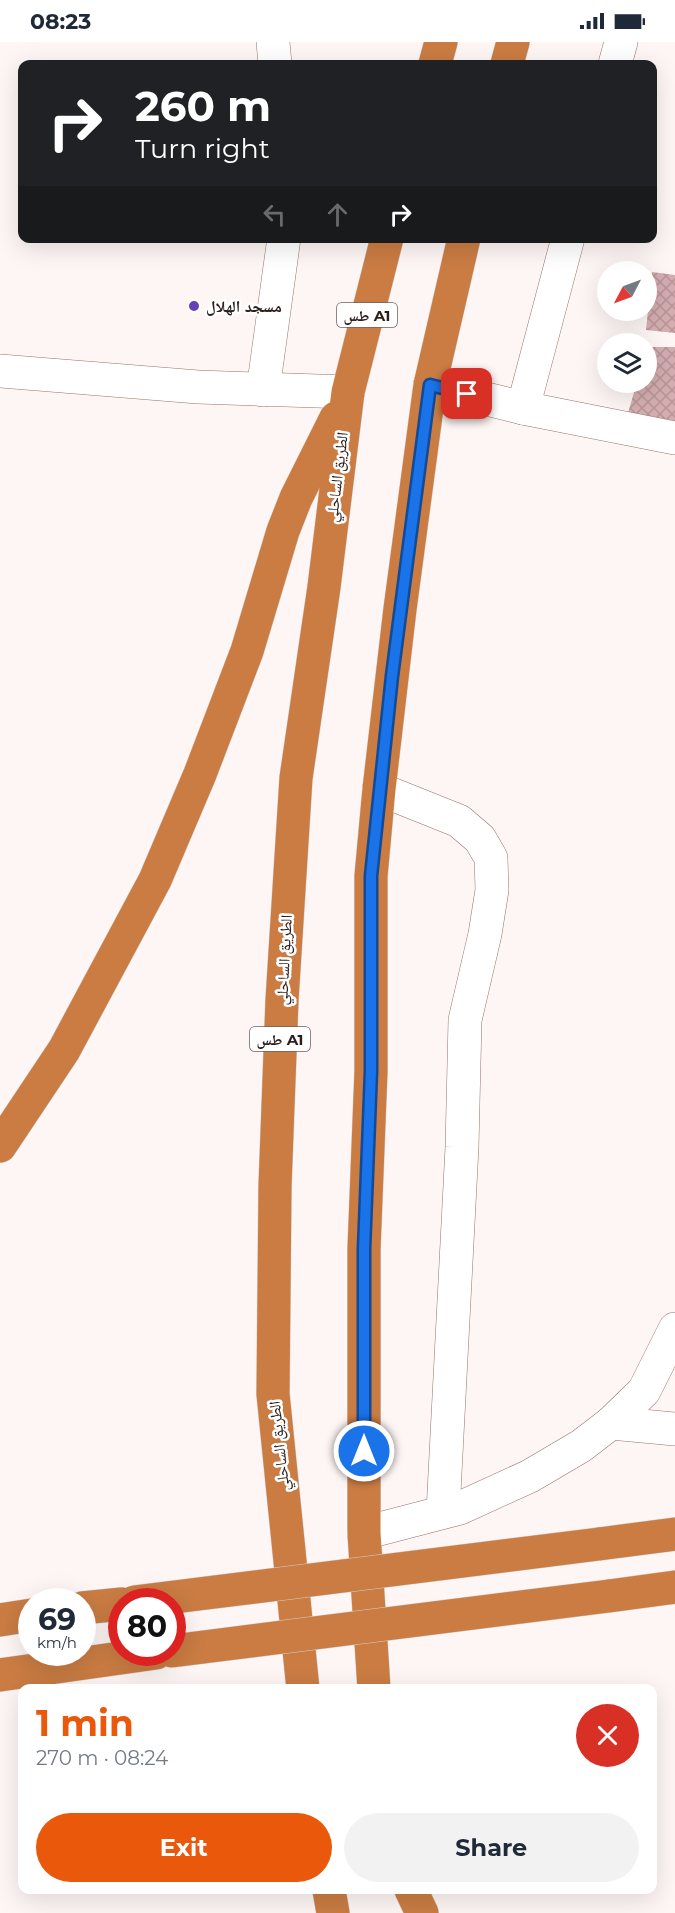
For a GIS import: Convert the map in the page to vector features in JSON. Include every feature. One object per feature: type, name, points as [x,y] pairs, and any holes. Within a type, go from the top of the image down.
[{"type":"highway","points":[[436,60],[441,42]]},
{"type":"highway","points":[[508,60],[513,42]]},
{"type":"highway","name":"الطريق الساحلي","points":[[302,1684],[273,1394],[276,1151],[282,1000],[296,778],[324,587],[348,392],[386,243]]},
{"type":"highway","points":[[374,1684],[364,1533],[364,1249],[371,1071],[371,876],[379,789],[430,385],[463,243]]},
{"type":"highway","points":[[0,1146],[64,1050],[155,880],[200,774],[247,651],[283,531],[296,498],[348,392]]},
{"type":"highway","points":[[186,1596],[675,1534]]},
{"type":"highway","points":[[186,1649],[675,1587]]},
{"type":"highway","points":[[0,1674],[108,1659]]},
{"type":"highway","points":[[329,1894],[333,1913]]},
{"type":"highway","points":[[394,1894],[397,1913]]},
{"type":"highway","points":[[413,1894],[422,1913]]},
{"type":"street","points":[[273,42],[275,60]]},
{"type":"street","points":[[616,60],[621,42]]},
{"type":"street","points":[[263,390],[283,243]]},
{"type":"street","points":[[523,408],[567,243]]},
{"type":"street","points":[[0,371],[198,387],[348,392]]},
{"type":"street","points":[[430,385],[523,408],[675,438]]},
{"type":"street","points":[[379,789],[459,821],[480,838],[491,858],[492,890],[489,912],[465,1020],[461,1158],[443,1512]]},
{"type":"street","points":[[364,1533],[460,1508],[530,1476],[581,1446],[611,1423],[644,1391],[675,1329]]},
{"type":"street","points":[[611,1423],[675,1429]]},
{"type":"building","points":[[657,273],[675,275],[675,333],[646,330],[647,321],[657,321]]},
{"type":"building","points":[[657,347],[675,347],[675,426],[626,420],[634,393],[657,393]]},
{"type":"place","name":"مسجد الهلال","points":[[194,306]]},
{"type":"route","points":[[364,1451],[364,1249],[371,1071],[371,876],[379,789],[430,385],[467,394]]}]
